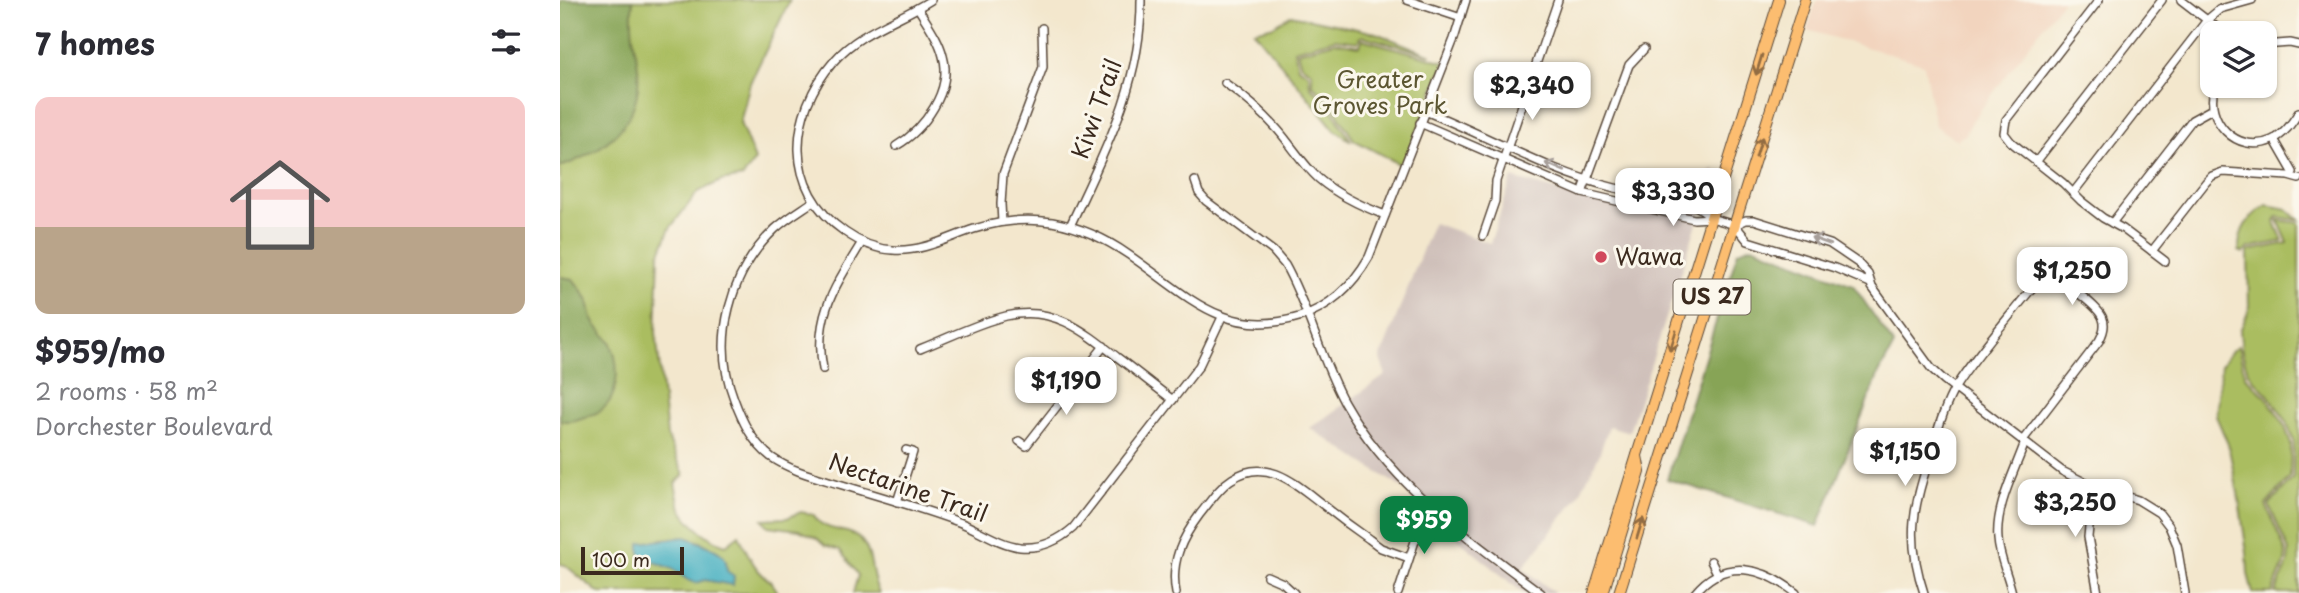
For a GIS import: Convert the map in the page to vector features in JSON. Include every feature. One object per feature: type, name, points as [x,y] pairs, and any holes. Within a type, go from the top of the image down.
[{"type":"highway","name":"US 27","points":[[1594,593],[1779,0]]},
{"type":"highway","name":"US 27","points":[[1619,593],[1805,0]]},
{"type":"highway","points":[[1603,593],[1640,472],[1637,456]]},
{"type":"street","points":[[931,0],[877,28],[847,48],[816,86],[800,126],[798,150],[803,179],[814,201],[838,227],[862,242],[894,250],[922,248],[1002,222],[1040,220],[1070,226],[1115,245],[1192,302],[1222,317],[1243,322],[1266,323],[1306,315],[1341,293],[1369,257],[1466,0]]},
{"type":"street","name":"Kiwi Trail","points":[[1070,226],[1129,89],[1139,46],[1141,0]]},
{"type":"street","points":[[1407,0],[1461,18]]},
{"type":"street","points":[[1483,236],[1495,201],[1496,181],[1558,0]]},
{"type":"street","points":[[2099,0],[2005,123],[2003,130],[2008,139],[2099,215],[2165,261]]},
{"type":"street","points":[[2036,162],[2162,0]]},
{"type":"street","points":[[2181,0],[2207,20]]},
{"type":"street","points":[[2073,193],[2207,20],[2220,9],[2252,0]]},
{"type":"street","points":[[896,146],[909,139],[921,127],[939,95],[945,77],[942,52],[918,8]]},
{"type":"street","points":[[1002,222],[1000,204],[1003,174],[1040,77],[1044,46],[1042,28]]},
{"type":"street","points":[[2277,44],[2297,42]]},
{"type":"street","points":[[1582,193],[1629,65],[1644,49]]},
{"type":"street","points":[[1225,83],[1267,118],[1321,181],[1349,200],[1385,215]]},
{"type":"street","points":[[2212,98],[2212,109],[2218,122],[2235,138],[2251,144],[2274,139],[2285,131],[2299,112]]},
{"type":"street","points":[[2112,223],[2192,120],[2212,109]]},
{"type":"street","points":[[1425,111],[1587,180],[1698,206],[1711,218]]},
{"type":"street","points":[[1420,123],[1582,193],[1621,204],[1694,219],[1711,218],[1735,225],[1748,241],[1835,268],[1870,284]]},
{"type":"street","points":[[2274,139],[2295,176]]},
{"type":"street","points":[[2295,176],[2299,163]]},
{"type":"street","points":[[2152,251],[2209,178],[2216,174],[2223,172],[2295,176]]},
{"type":"street","points":[[1195,181],[1199,193],[1206,201],[1268,247],[1281,260],[1338,391],[1385,462],[1435,512],[1541,593]]},
{"type":"street","name":"Nectarine Trail","points":[[814,201],[766,239],[738,282],[726,323],[724,349],[727,379],[747,429],[755,442],[772,457],[799,471],[957,521],[1015,546],[1031,547],[1050,543],[1073,528],[1203,359],[1222,317]]},
{"type":"street","points":[[1735,225],[1754,220],[1830,244],[1844,252],[1866,270],[1870,284],[1931,368],[1955,389],[2062,471],[2153,508],[2169,526],[2177,545],[2185,593]]},
{"type":"street","points":[[823,369],[819,341],[824,313],[836,285],[862,242]]},
{"type":"street","points":[[1924,593],[1913,545],[1914,514],[1918,492],[1943,415],[1955,389],[2032,288],[2038,282],[2051,279],[2065,284],[2097,309],[2103,318],[2104,330],[2099,341],[2024,441],[1998,527],[1998,546],[2012,593]]},
{"type":"street","points":[[920,349],[1000,318],[1033,313],[1051,316],[1071,323],[1173,400]]},
{"type":"street","points":[[1019,441],[1026,446],[1104,346]]},
{"type":"street","points":[[897,502],[913,452],[906,450]]},
{"type":"street","points":[[1176,593],[1175,564],[1185,535],[1223,486],[1239,474],[1255,470],[1269,471],[1292,481],[1368,540],[1409,558]]},
{"type":"street","points":[[2098,593],[2088,537],[2090,517],[2099,488]]},
{"type":"street","points":[[1398,593],[1415,541],[1435,512]]},
{"type":"street","points":[[1711,561],[1718,575]]},
{"type":"street","points":[[1695,593],[1703,584],[1718,575],[1735,570],[1754,570],[1772,576],[1796,593]]},
{"type":"street","points":[[1267,576],[1283,583],[1294,593]]},
{"type":"shaded area","points":[[1817,0],[2063,0],[1973,120],[1965,135],[1956,140],[1935,126],[1924,64],[1807,30]]},
{"type":"shaded area","points":[[1715,168],[1629,432],[1609,426],[1599,455],[1578,497],[1523,568],[1555,593],[1523,593],[1466,546],[1411,494],[1310,428],[1386,375],[1380,359],[1433,223],[1490,243],[1512,178],[1629,210],[1636,182],[1673,186],[1695,182]]},
{"type":"green space","points":[[633,0],[790,0],[750,83],[740,123],[755,160],[743,177],[721,181],[698,192],[670,228],[659,255],[656,332],[667,436],[684,475],[675,483],[681,507],[695,526],[720,543],[726,545],[739,535],[753,563],[778,593],[599,593],[565,565],[560,564],[560,420],[600,412],[611,342],[591,318],[588,300],[573,279],[560,277],[560,166],[564,166],[638,89]],"holes":[[[685,537],[703,543],[726,560],[733,585],[688,580],[674,569],[643,557],[661,539]]]},
{"type":"green space","points":[[633,0],[632,30],[638,80],[631,113],[622,127],[597,149],[560,166],[560,2]]},
{"type":"green space","points":[[1291,15],[1376,33],[1431,55],[1363,36],[1358,42],[1335,39],[1294,50],[1298,67],[1309,74],[1310,87],[1325,99],[1351,141],[1335,130],[1254,31],[1274,26]]},
{"type":"green space","name":"Greater Groves Park","points":[[1362,39],[1445,62],[1403,166],[1354,140],[1327,97],[1312,85],[1312,72],[1301,65],[1297,52],[1335,42],[1360,46]]},
{"type":"green space","points":[[2267,205],[2287,209],[2299,220],[2277,217],[2275,222],[2283,241],[2248,248],[2244,253],[2239,251],[2240,236],[2246,224]]},
{"type":"green space","points":[[2278,220],[2299,223],[2299,593],[2275,593],[2288,563],[2289,551],[2269,505],[2293,478],[2294,443],[2287,422],[2248,373],[2240,331],[2249,310],[2248,251],[2288,243]]},
{"type":"green space","points":[[1752,246],[1853,285],[1894,345],[1879,373],[1818,526],[1667,479],[1738,251]]},
{"type":"green space","points":[[560,277],[573,279],[583,293],[594,322],[611,344],[617,375],[613,395],[601,410],[569,421],[560,420]]},
{"type":"green space","points":[[2238,346],[2245,376],[2266,397],[2284,424],[2291,444],[2290,477],[2266,505],[2286,552],[2285,562],[2272,593],[2253,593],[2228,444],[2216,416],[2221,365]]},
{"type":"green space","points":[[801,512],[814,515],[823,525],[849,533],[861,540],[868,552],[879,593],[853,593],[858,575],[840,550],[799,530],[768,526],[763,519],[787,518]]},
{"type":"water","points":[[685,537],[723,556],[727,571],[734,576],[733,585],[705,580],[696,583],[673,569],[643,557],[640,553],[640,543]]},
{"type":"place","name":"Wawa","points":[[1601,257]]}]
